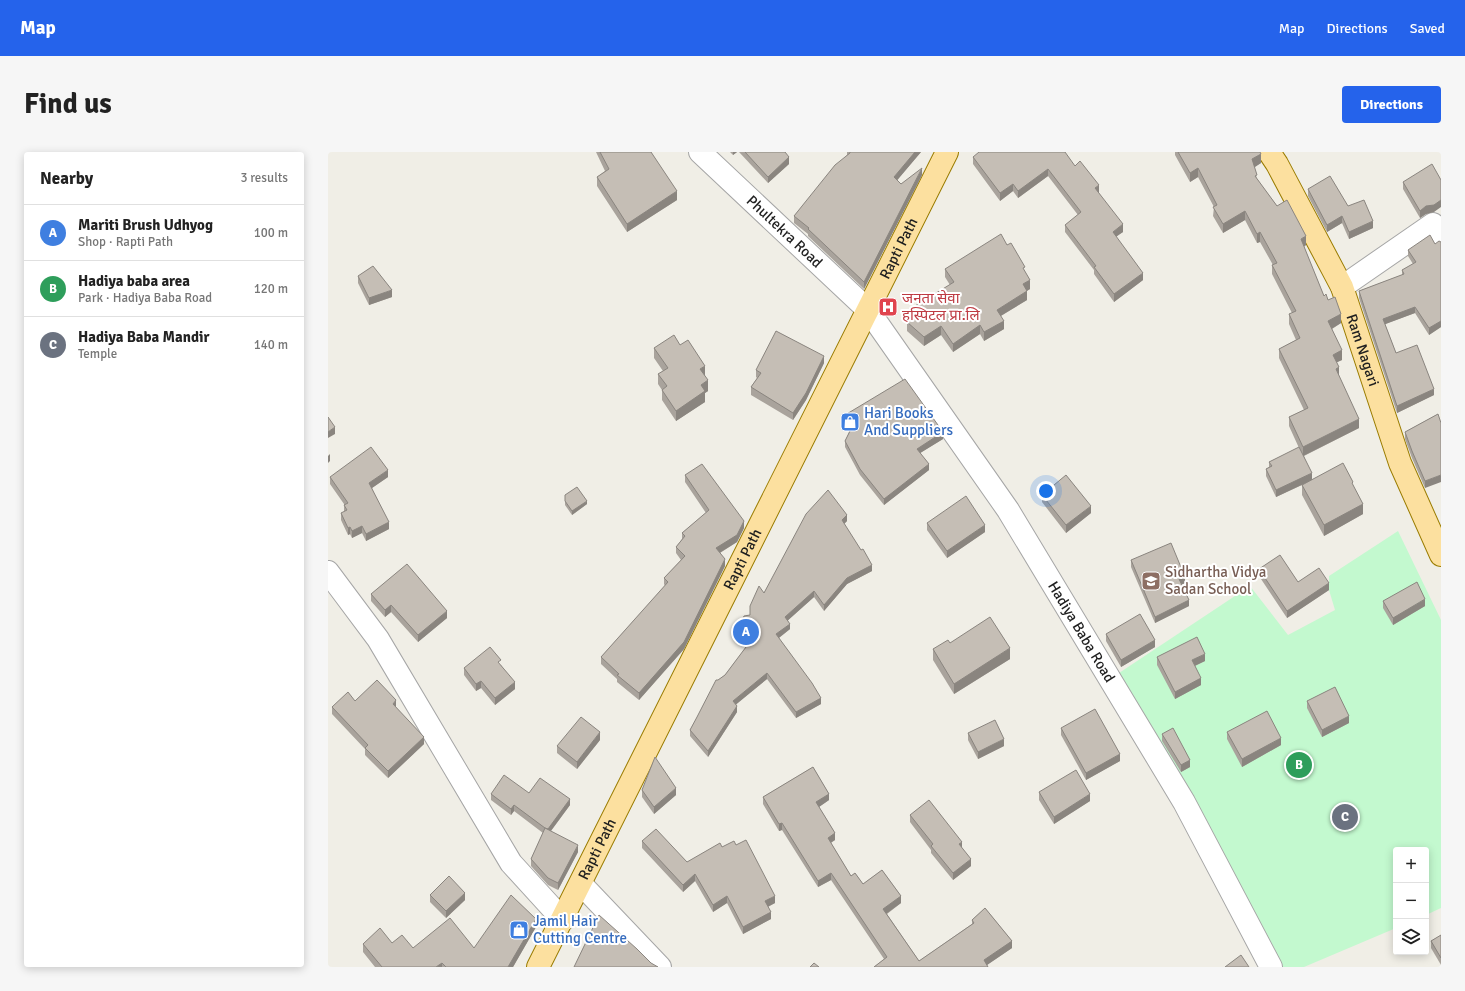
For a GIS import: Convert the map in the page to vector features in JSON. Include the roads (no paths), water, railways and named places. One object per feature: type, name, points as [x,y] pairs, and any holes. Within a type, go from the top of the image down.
[{"type":"main road","name":"Rapti Path","points":[[538,967],[563,920],[947,152]]},
{"type":"main road","name":"Ram Nagari","points":[[1269,152],[1277,164],[1342,287],[1400,463],[1441,555]]},
{"type":"street","name":"Phultekra Road","points":[[700,152],[868,310]]},
{"type":"street","points":[[1342,287],[1433,224],[1441,236]]},
{"type":"street","name":"Hadiya Baba Road","points":[[868,310],[1008,510],[1184,802],[1271,967]]},
{"type":"street","points":[[328,572],[378,639],[511,863],[563,920]]},
{"type":"street","points":[[580,884],[660,967]]},
{"type":"place","name":"जनता सेवा हस्पिटल प्रा.लि","points":[[888,307]]},
{"type":"place","name":"Hari Books And Suppliers","points":[[850,422]]},
{"type":"place","name":"Sidhartha Vidya Sadan School","points":[[1151,581]]},
{"type":"place","name":"Mariti Brush Udhyog","points":[[746,632]]},
{"type":"place","name":"Hadiya baba area","points":[[1299,765]]},
{"type":"place","name":"Hadiya Baba Mandir","points":[[1345,817]]},
{"type":"place","name":"Jamil Hair Cutting Centre","points":[[519,930]]}]
